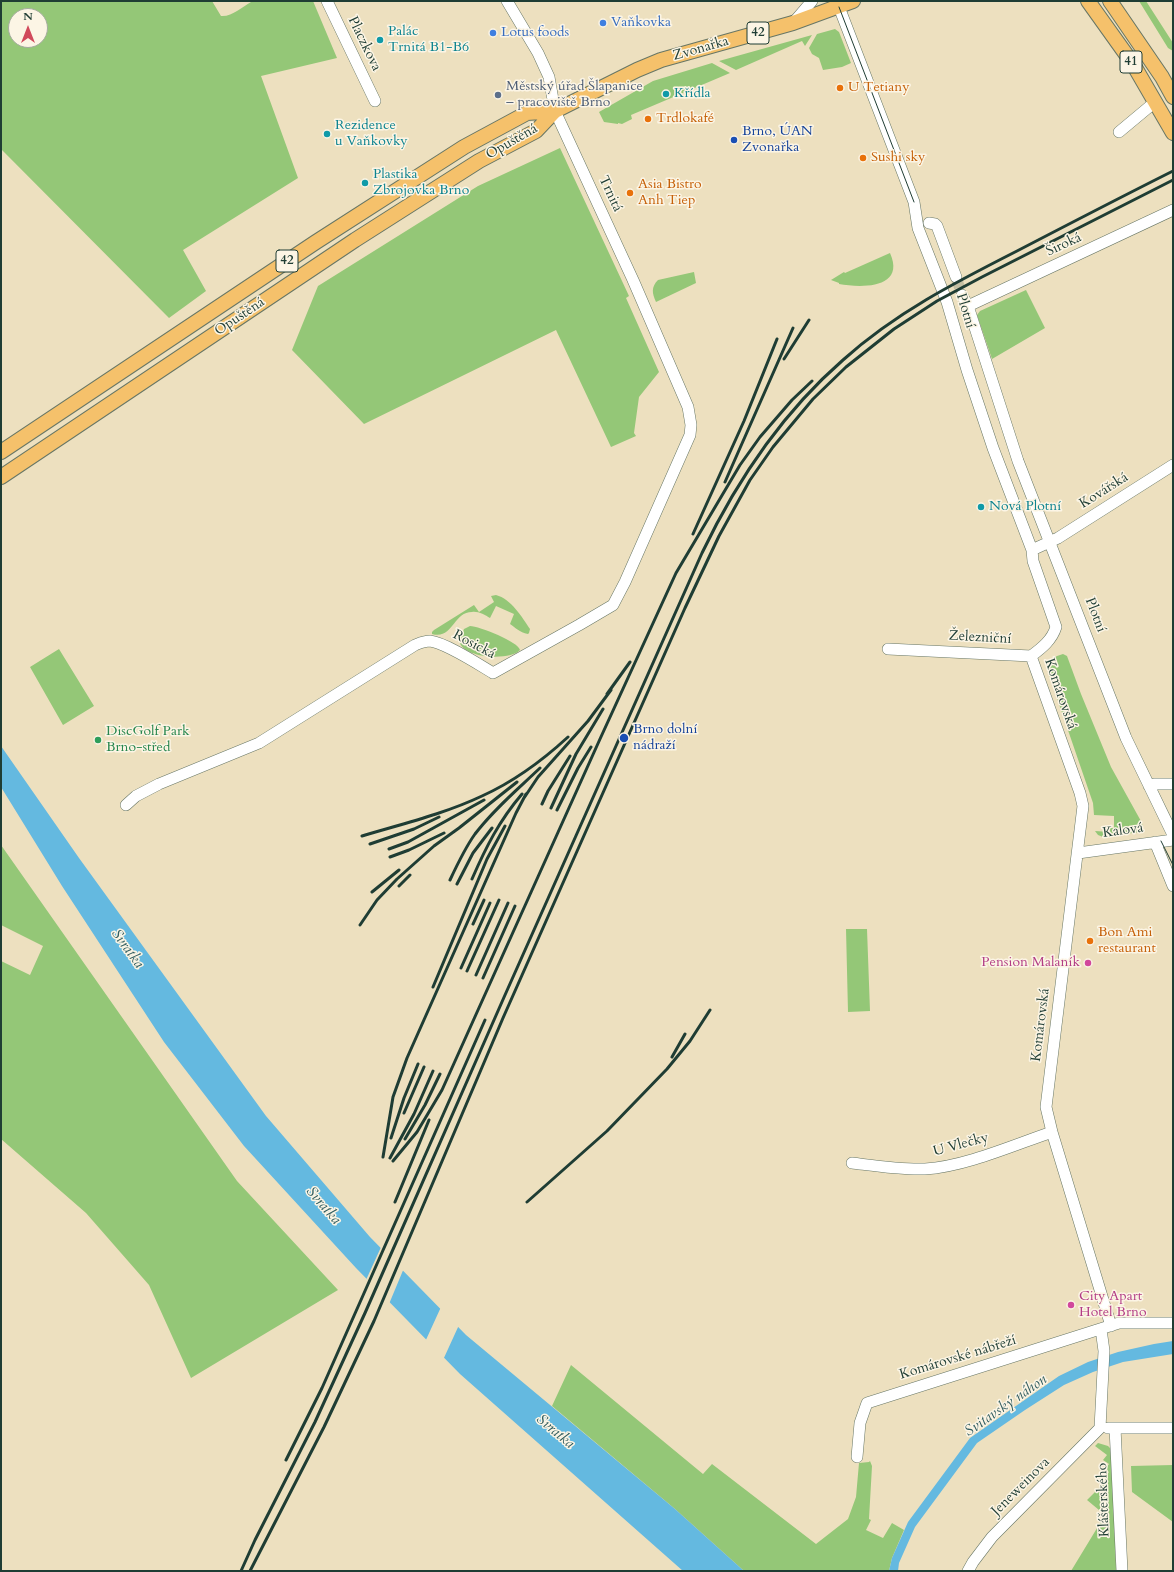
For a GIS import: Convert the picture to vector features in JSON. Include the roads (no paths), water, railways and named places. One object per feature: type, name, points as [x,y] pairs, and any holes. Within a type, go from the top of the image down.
[{"type":"main road","name":"Zvonařka","points":[[555,111],[655,62],[793,23],[853,1]]},
{"type":"main road","name":"41","points":[[1088,1],[1133,64],[1173,133]]},
{"type":"main road","name":"41","points":[[1110,1],[1162,77],[1173,96]]},
{"type":"main road","name":"Opuštěná","points":[[1,452],[316,242],[464,147],[527,113],[555,111]]},
{"type":"main road","name":"Opuštěná","points":[[1,477],[355,240],[479,161],[536,131],[555,111]]},
{"type":"street","name":"Placzkova","points":[[326,1],[375,100]]},
{"type":"street","name":"Trnitá","points":[[507,1],[538,53],[549,77],[555,111],[633,280],[686,402]]},
{"type":"street","points":[[793,23],[812,1]]},
{"type":"street","name":"Plotní","points":[[839,7],[914,202],[918,228],[947,302],[988,433],[1032,550],[1033,561],[1056,627],[1054,634],[1046,644],[1031,656]]},
{"type":"street","points":[[1119,132],[1155,102]]},
{"type":"street","name":"Široká","points":[[968,306],[1173,210]]},
{"type":"street","name":"Plotní","points":[[929,223],[937,226],[956,277]]},
{"type":"street","name":"Plotní","points":[[962,295],[968,306],[1008,433],[1119,720],[1173,835]]},
{"type":"street","name":"Rosická","points":[[126,805],[140,794],[159,784],[259,742],[420,643],[425,641],[437,643],[493,673],[613,605],[629,575],[690,435],[691,425],[686,402]]},
{"type":"street","name":"Kovářská","points":[[1032,550],[1050,543],[1173,465]]},
{"type":"street","name":"Železniční","points":[[888,649],[1031,656]]},
{"type":"street","name":"Komárovská","points":[[1031,656],[1082,800],[1083,812],[1046,1107],[1052,1132],[1112,1326]]},
{"type":"street","points":[[1149,786],[1154,784],[1173,784]]},
{"type":"street","name":"Kalová","points":[[1078,852],[1173,840]]},
{"type":"street","points":[[1155,842],[1173,886]]},
{"type":"street","name":"U Vlečky","points":[[852,1164],[891,1168],[926,1169],[963,1163],[1052,1132]]},
{"type":"street","name":"Komárovské nábřeží","points":[[857,1457],[860,1424],[867,1403],[1119,1323],[1173,1323]]},
{"type":"street","points":[[1101,1329],[1104,1351],[1100,1428],[1173,1428]]},
{"type":"street","name":"Jeneweinova","points":[[968,1571],[992,1537],[1100,1428]]},
{"type":"street","name":"Klášterského","points":[[1116,1428],[1122,1571]]},
{"type":"water","name":"Svratka","points":[[1,746],[79,858],[266,1116],[370,1237],[466,1335],[675,1509],[744,1571],[683,1571],[460,1374],[356,1268],[244,1146],[164,1042],[62,886],[1,787]]},
{"type":"water","points":[[1173,1341],[1173,1354],[1123,1362],[1093,1372],[1064,1385],[977,1443],[915,1527],[899,1563],[898,1571],[889,1571],[892,1558],[908,1522],[970,1438],[1059,1376],[1088,1362],[1118,1352]]},
{"type":"tunnel","points":[[956,277],[962,295]]},
{"type":"tram line","points":[[839,7],[914,202]]},
{"type":"tram line","points":[[1161,841],[1173,865]]},
{"type":"railway","points":[[241,1571],[255,1540],[315,1422],[365,1313],[702,553],[730,500],[762,449],[800,403],[843,360],[863,343],[905,313],[971,274],[1173,171]]},
{"type":"railway","points":[[250,1571],[324,1427],[374,1321],[503,1018],[685,608],[719,536],[750,480],[773,447],[813,399],[846,367],[894,329],[937,301],[1173,180]]},
{"type":"railway","points":[[784,359],[809,320]]},
{"type":"railway","points":[[725,482],[793,328]]},
{"type":"railway","points":[[693,534],[744,421],[777,339]]},
{"type":"railway","points":[[393,1161],[417,1132],[442,1090],[676,573],[740,465],[760,437],[792,400],[812,381]]},
{"type":"railway","points":[[607,694],[630,662]]},
{"type":"railway","points":[[524,798],[538,777],[588,721],[611,690]]},
{"type":"railway","points":[[551,808],[576,754],[603,709]]},
{"type":"railway","points":[[362,836],[408,823],[482,796],[527,770],[568,737]]},
{"type":"railway","points":[[557,810],[578,768],[591,747]]},
{"type":"railway","points":[[542,804],[548,791],[570,756]]},
{"type":"railway","points":[[450,880],[468,845],[482,825],[540,768]]},
{"type":"railway","points":[[360,925],[377,900],[397,879],[434,846],[517,782]]},
{"type":"railway","points":[[472,879],[482,856],[506,814],[522,794]]},
{"type":"railway","points":[[383,1157],[393,1097],[407,1058],[516,813],[526,794]]},
{"type":"railway","points":[[389,849],[408,842],[484,800]]},
{"type":"railway","points":[[370,844],[414,829],[439,817]]},
{"type":"railway","points":[[433,987],[487,859],[505,826]]},
{"type":"railway","points":[[457,884],[473,853],[492,828]]},
{"type":"railway","points":[[390,857],[409,850],[444,833]]},
{"type":"railway","points":[[372,892],[399,870]]},
{"type":"railway","points":[[399,886],[410,875]]},
{"type":"railway","points":[[473,924],[484,900]]},
{"type":"railway","points":[[467,971],[499,900]]},
{"type":"railway","points":[[461,968],[490,903]]},
{"type":"railway","points":[[476,975],[508,903]]},
{"type":"railway","points":[[483,978],[515,906]]},
{"type":"railway","points":[[527,1202],[607,1131],[667,1069],[690,1041],[710,1010]]},
{"type":"railway","points":[[286,1460],[322,1388],[485,1020]]},
{"type":"railway","points":[[672,1057],[685,1034]]},
{"type":"railway","points":[[391,1138],[404,1098],[418,1064]]},
{"type":"railway","points":[[404,1113],[424,1067]]},
{"type":"railway","points":[[390,1158],[414,1114],[433,1071]]},
{"type":"railway","points":[[405,1139],[425,1105],[440,1074]]},
{"type":"railway","points":[[395,1202],[429,1120]]},
{"type":"place","name":"Vaňkovka","points":[[603,23]]},
{"type":"place","name":"Lotus foods","points":[[493,33]]},
{"type":"place","name":"Palác Trnitá B1-B6","points":[[380,40]]},
{"type":"place","name":"U Tetiany","points":[[840,88]]},
{"type":"place","name":"Křídla","points":[[666,94]]},
{"type":"place","name":"Městský úřad Šlapanice – pracoviště Brno","points":[[498,95]]},
{"type":"place","name":"Trdlokafé","points":[[648,119]]},
{"type":"place","name":"Rezidence u Vaňkovky","points":[[327,134]]},
{"type":"place","name":"Brno, ÚAN Zvonařka","points":[[734,140]]},
{"type":"place","name":"Sushi sky","points":[[863,158]]},
{"type":"place","name":"Plastika Zbrojovka Brno","points":[[365,183]]},
{"type":"place","name":"Asia Bistro Anh Tiep","points":[[630,193]]},
{"type":"place","name":"Nová Plotní","points":[[981,507]]},
{"type":"place","name":"Brno dolní nádraží","points":[[624,738]]},
{"type":"place","name":"DiscGolf Park Brno-střed","points":[[98,740]]},
{"type":"place","name":"Bon Ami restaurant","points":[[1090,941]]},
{"type":"place","name":"Pension Malaník","points":[[1088,963]]},
{"type":"place","name":"City Apart Hotel Brno","points":[[1071,1305]]},
{"type":"water label","name":"Svitavský náhon","points":[[1006,1406]]}]
